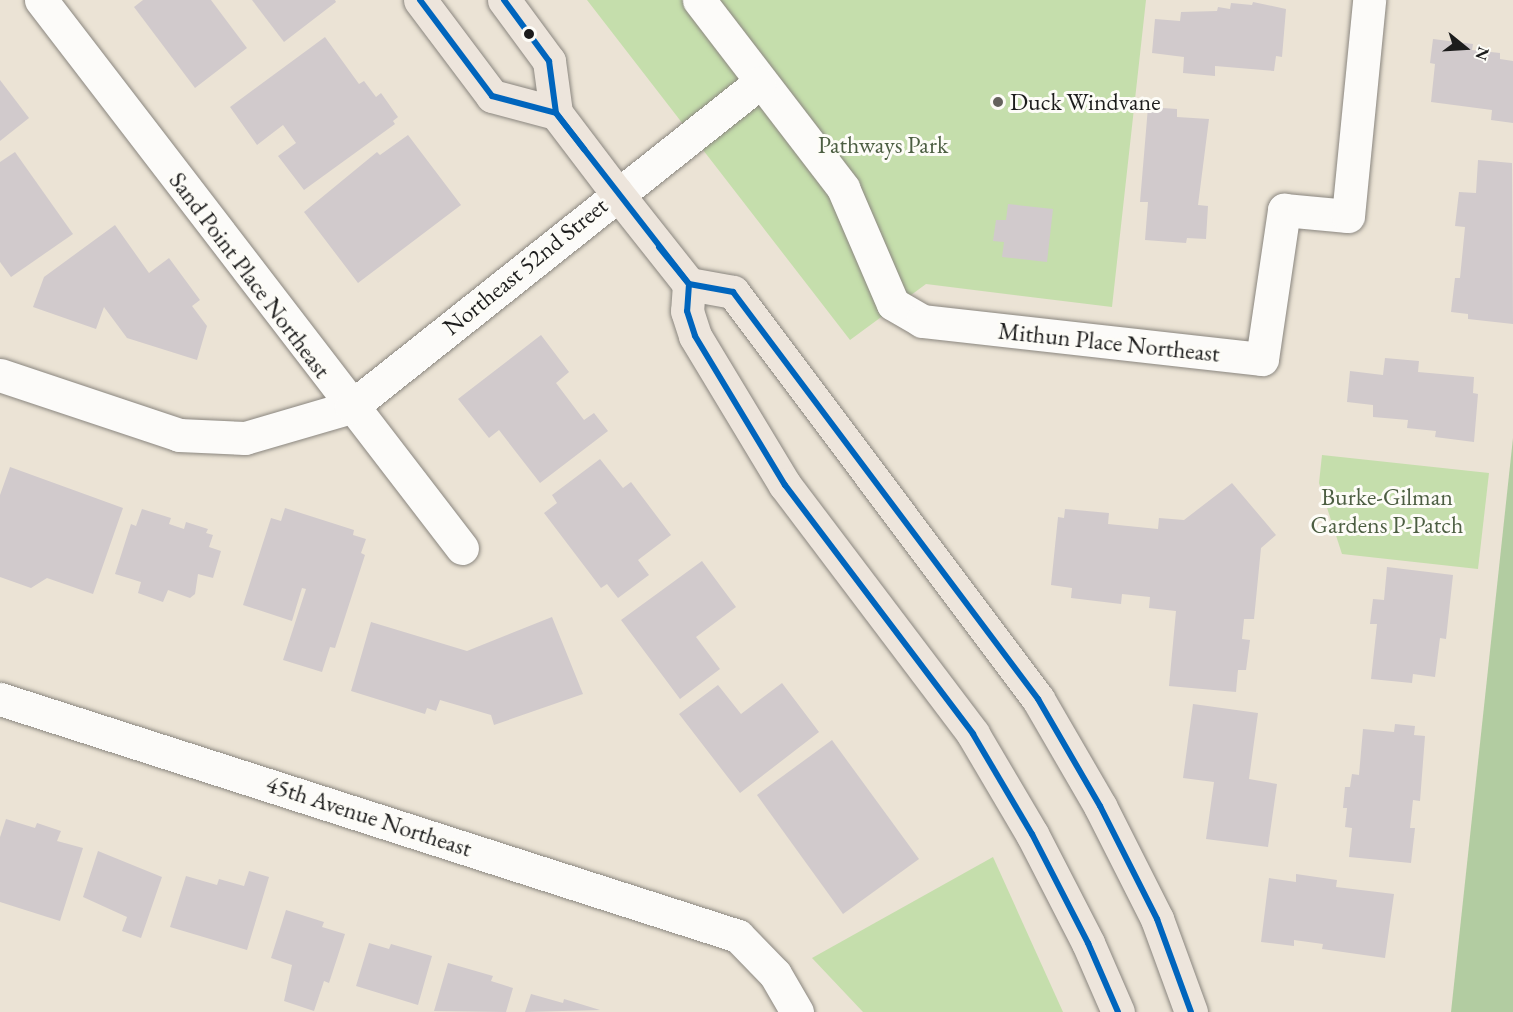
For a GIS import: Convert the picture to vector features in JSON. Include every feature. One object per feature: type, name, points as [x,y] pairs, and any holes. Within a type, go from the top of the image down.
[{"type":"main road","points":[[420,0],[492,96],[556,113]]},
{"type":"main road","points":[[504,0],[549,61],[556,113],[616,192],[689,284],[733,292],[1038,699],[1100,806],[1157,919],[1191,1012]]},
{"type":"main road","points":[[689,284],[687,311],[694,336],[785,485],[973,734],[1073,913],[1118,1012]]},
{"type":"street","name":"Sand Point Place Northeast","points":[[41,0],[351,407],[462,548]]},
{"type":"street","name":"Mithun Place Northeast","points":[[699,0],[706,5],[759,83],[843,188],[893,304],[922,321],[1262,358],[1284,210],[1347,216],[1369,0]]},
{"type":"street","name":"Northeast 52nd Street","points":[[351,407],[616,192],[759,83]]},
{"type":"street","points":[[0,375],[179,435],[245,438],[351,407]]},
{"type":"street","name":"45th Avenue Northeast","points":[[0,699],[738,936],[775,974],[796,1012]]},
{"type":"green space","name":"Pathways Park","points":[[587,0],[1146,0],[1112,307],[926,284],[850,340]]},
{"type":"green space","points":[[1513,438],[1513,1012],[1451,1012]]},
{"type":"green space","name":"Burke-Gilman Gardens P-Patch","points":[[1322,455],[1489,473],[1478,569],[1342,554],[1319,483]]},
{"type":"green space","points":[[993,857],[1063,1012],[863,1012],[812,958]]},
{"type":"building","points":[[143,0],[211,0],[247,48],[195,88],[134,7]]},
{"type":"building","points":[[252,0],[335,0],[336,2],[284,42]]},
{"type":"building","points":[[1253,2],[1286,9],[1282,57],[1276,56],[1274,71],[1215,66],[1215,76],[1183,73],[1184,57],[1152,53],[1155,19],[1180,21],[1181,12],[1217,11],[1218,7],[1230,9],[1231,3],[1252,5]]},
{"type":"building","points":[[325,37],[359,84],[364,81],[376,97],[381,93],[398,117],[393,121],[395,124],[304,190],[278,156],[296,143],[283,125],[257,145],[230,107]]},
{"type":"building","points":[[1433,39],[1473,44],[1472,50],[1500,53],[1500,59],[1513,61],[1513,123],[1491,120],[1492,110],[1431,102],[1435,64],[1430,63]]},
{"type":"building","points":[[0,80],[29,118],[0,141]]},
{"type":"building","points":[[1148,107],[1177,109],[1177,117],[1209,119],[1198,205],[1208,206],[1206,239],[1187,238],[1186,243],[1145,240],[1148,202],[1140,202]]},
{"type":"building","points":[[408,135],[461,205],[358,283],[304,212],[377,152],[380,155]]},
{"type":"building","points":[[15,152],[73,234],[11,277],[0,262],[0,162]]},
{"type":"building","points":[[1478,160],[1512,163],[1513,324],[1468,319],[1468,314],[1451,312],[1455,278],[1460,278],[1465,227],[1455,226],[1459,192],[1476,193]]},
{"type":"building","points":[[1008,204],[1053,209],[1047,262],[1002,257],[1004,242],[993,241],[996,220],[1006,220]]},
{"type":"building","points":[[115,225],[149,273],[169,258],[200,300],[192,306],[207,326],[197,360],[127,338],[104,307],[96,329],[33,307],[44,277]]},
{"type":"building","points":[[541,335],[569,372],[556,383],[584,420],[594,413],[608,431],[540,483],[499,430],[489,438],[458,399]]},
{"type":"building","points":[[1385,358],[1419,361],[1418,372],[1474,377],[1473,393],[1478,394],[1474,442],[1435,437],[1436,431],[1407,428],[1408,420],[1373,417],[1373,405],[1347,402],[1350,371],[1383,375]]},
{"type":"building","points":[[600,459],[623,488],[631,482],[671,535],[638,560],[649,575],[618,598],[607,584],[601,588],[544,513],[557,503],[552,495]]},
{"type":"building","points":[[10,467],[123,508],[93,594],[47,578],[31,588],[0,577],[0,495]]},
{"type":"building","points":[[1232,483],[1276,535],[1261,548],[1254,619],[1244,619],[1242,639],[1250,640],[1246,670],[1238,670],[1236,692],[1169,686],[1176,611],[1149,608],[1150,597],[1122,594],[1121,604],[1071,598],[1072,588],[1051,585],[1058,517],[1064,518],[1065,509],[1109,513],[1108,524],[1158,529],[1159,518],[1184,520]]},
{"type":"building","points":[[285,508],[354,530],[353,535],[366,539],[361,553],[365,555],[335,648],[330,647],[322,672],[283,660],[306,589],[302,588],[292,621],[243,605],[271,518],[281,521]]},
{"type":"building","points":[[142,509],[171,518],[169,524],[184,529],[186,522],[208,529],[206,533],[213,535],[209,547],[221,551],[213,578],[198,574],[195,594],[190,598],[168,590],[163,602],[138,593],[141,582],[115,574],[131,524],[136,526]]},
{"type":"building","points":[[702,561],[736,607],[696,637],[720,669],[680,699],[621,620]]},
{"type":"building","points":[[1387,567],[1453,575],[1446,639],[1440,638],[1435,677],[1413,674],[1412,683],[1371,679],[1377,624],[1370,624],[1373,599],[1384,600]]},
{"type":"building","points":[[552,617],[583,694],[494,725],[491,715],[440,700],[436,711],[427,708],[425,714],[351,691],[371,622],[467,651]]},
{"type":"building","points":[[782,683],[819,732],[740,793],[679,714],[718,685],[741,714]]},
{"type":"building","points":[[1193,704],[1258,713],[1249,779],[1277,784],[1268,847],[1206,839],[1214,782],[1183,778]]},
{"type":"building","points":[[1395,724],[1415,726],[1414,735],[1425,736],[1420,801],[1413,800],[1410,828],[1415,828],[1411,863],[1349,857],[1352,828],[1345,827],[1347,808],[1343,808],[1345,787],[1350,787],[1352,774],[1359,775],[1363,729],[1394,732]]},
{"type":"building","points":[[832,740],[919,859],[843,914],[757,795]]},
{"type":"building","points":[[6,819],[35,828],[37,823],[61,831],[57,841],[83,848],[60,921],[0,902],[0,837]]},
{"type":"building","points":[[98,851],[162,877],[141,938],[122,931],[127,917],[83,897]]},
{"type":"building","points":[[249,871],[269,877],[247,950],[170,927],[186,876],[217,885],[219,879],[244,886]]},
{"type":"building","points":[[1296,874],[1337,880],[1336,887],[1394,894],[1385,958],[1322,949],[1323,944],[1294,940],[1294,946],[1261,942],[1269,878],[1296,882]]},
{"type":"building","points":[[286,910],[324,922],[322,927],[345,934],[329,983],[324,981],[314,1011],[284,1001],[292,965],[271,958]]},
{"type":"building","points":[[369,943],[389,949],[391,944],[432,956],[418,1005],[356,986]]},
{"type":"building","points":[[448,963],[493,976],[491,981],[513,988],[506,1012],[434,1011]]},
{"type":"building","points":[[531,994],[563,1003],[564,999],[600,1010],[525,1012]]},
{"type":"transit line","points":[[420,0],[492,96],[556,113],[689,284],[687,311],[695,336],[785,485],[973,734],[1032,834],[1088,943],[1118,1012]]},
{"type":"transit line","points":[[504,0],[549,61],[556,113],[584,149]]},
{"type":"transit line","points":[[659,247],[689,284],[733,292],[1038,699],[1100,806],[1157,919],[1191,1012]]},
{"type":"place","name":"Duck Windvane","points":[[998,102]]}]
